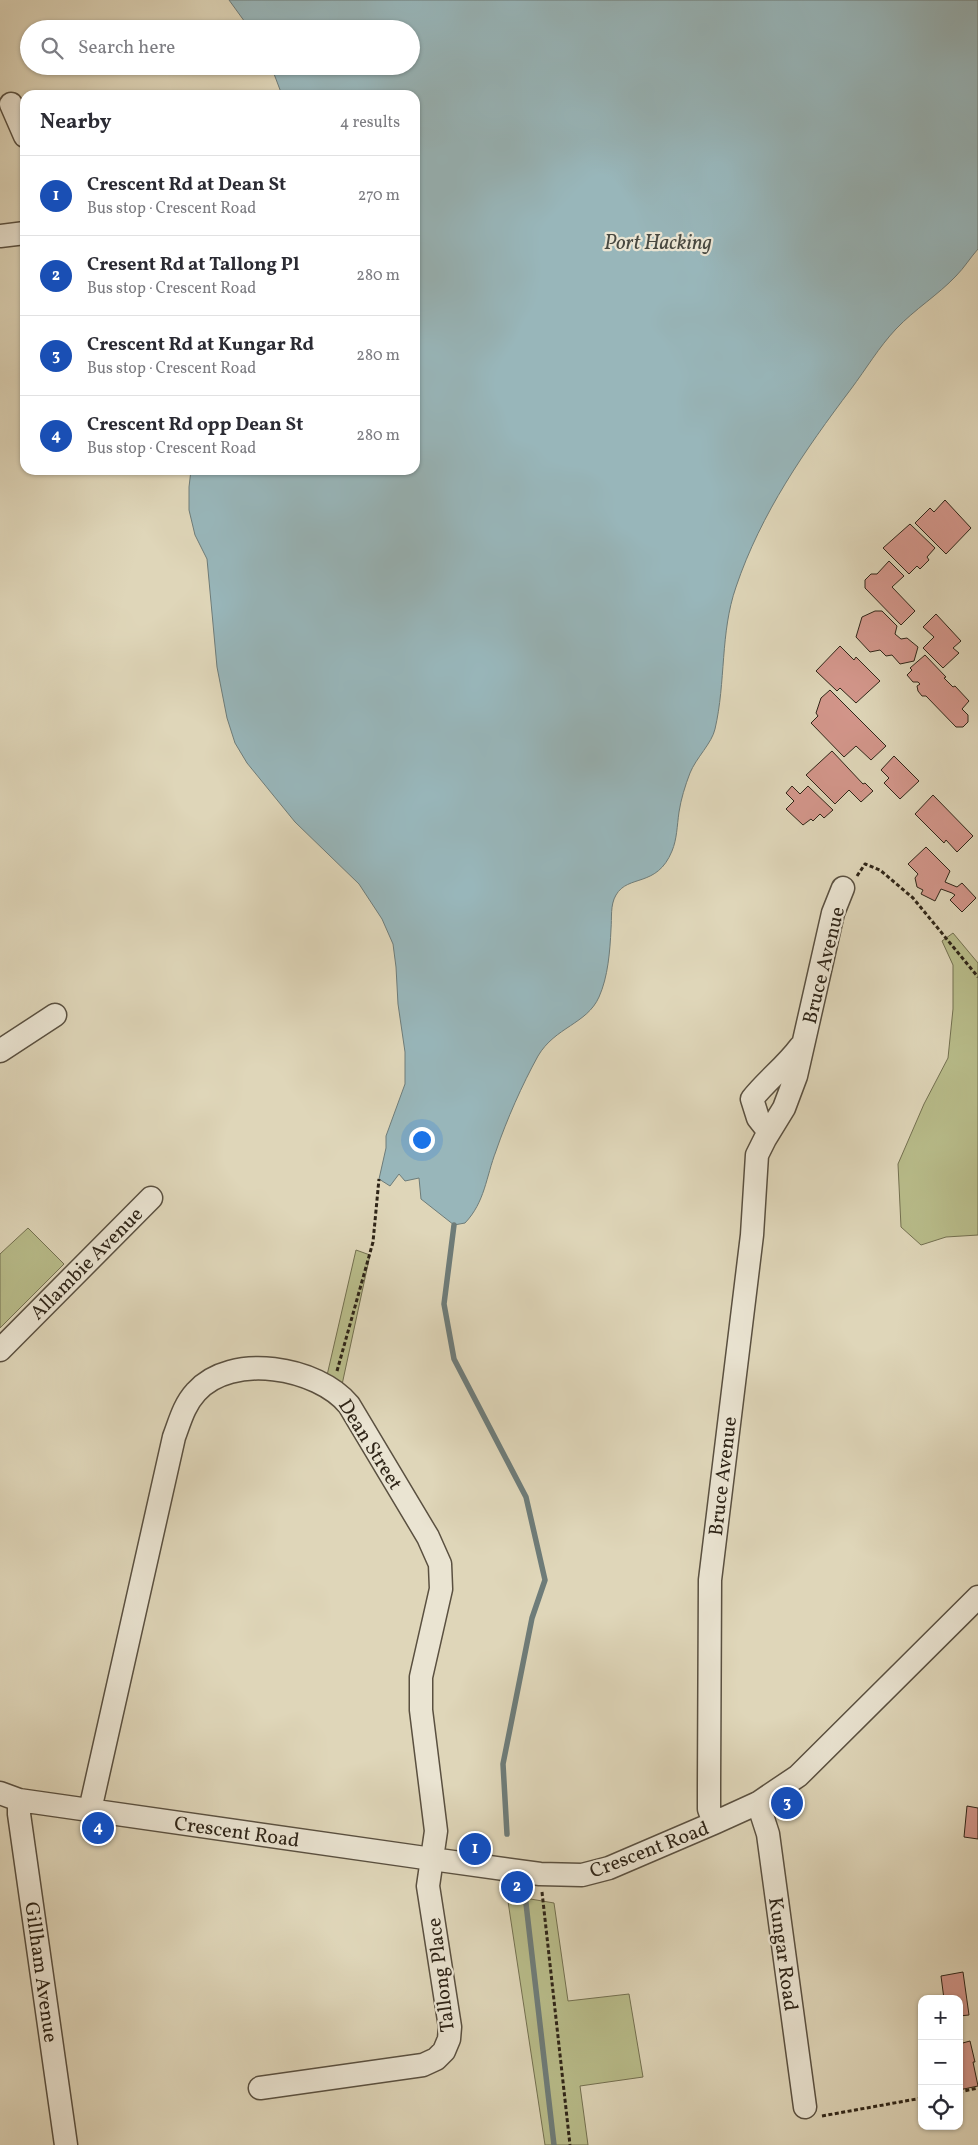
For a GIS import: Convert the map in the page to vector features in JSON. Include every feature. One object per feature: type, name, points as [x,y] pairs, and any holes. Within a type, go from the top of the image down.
[{"type":"street","points":[[10,104],[20,125]]},
{"type":"street","points":[[0,236],[20,234]]},
{"type":"street","name":"Bruce Avenue","points":[[714,1824],[709,1802],[710,1580],[752,1235],[757,1155],[784,1108],[796,1076],[834,914],[843,888]]},
{"type":"street","points":[[0,1051],[55,1015]]},
{"type":"street","name":"Bruce Avenue","points":[[769,1132],[758,1118],[752,1099],[764,1084],[786,1066],[804,1042]]},
{"type":"street","name":"Allambie Avenue","points":[[0,1350],[151,1198]]},
{"type":"street","name":"Dean Street","points":[[90,1810],[174,1437],[183,1410],[196,1392],[210,1380],[224,1373],[245,1368],[267,1369],[303,1375],[340,1394],[349,1404],[428,1537],[440,1564],[441,1590],[421,1677],[421,1710],[436,1831],[432,1859]]},
{"type":"street","name":"Crescent Road","points":[[9,1796],[90,1810],[540,1874],[582,1875],[597,1872],[714,1824],[758,1803],[798,1776],[978,1597]]},
{"type":"street","name":"Gillham Avenue","points":[[9,1796],[19,1814],[66,2145]]},
{"type":"street","name":"Kungar Road","points":[[758,1803],[768,1834],[804,2107]]},
{"type":"street","name":"Tallong Place","points":[[260,2088],[423,2065],[436,2059],[444,2051],[450,2027],[428,1886],[432,1859]]},
{"type":"path","points":[[843,888],[859,874],[865,864],[880,870],[913,898],[978,977]]},
{"type":"path","points":[[332,1389],[373,1242],[379,1179]]},
{"type":"path","points":[[540,1874],[570,2145]]},
{"type":"path","points":[[963,2091],[978,2088]]},
{"type":"path","points":[[804,2107],[819,2117],[918,2099]]},
{"type":"green space","points":[[953,933],[978,963],[978,1235],[946,1237],[921,1245],[901,1227],[898,1164],[924,1104],[948,1058],[953,1009],[953,965],[942,941]]},
{"type":"green space","points":[[28,1228],[64,1264],[0,1328],[0,1254]]},
{"type":"green space","points":[[356,1250],[370,1255],[340,1394],[325,1384]]},
{"type":"green space","points":[[507,1895],[554,1903],[568,2001],[629,1994],[643,2077],[580,2086],[588,2145],[545,2145]]},
{"type":"water","name":"Port Hacking","points":[[229,0],[978,0],[978,249],[956,276],[903,322],[884,343],[817,435],[771,508],[746,560],[731,604],[715,729],[711,740],[693,767],[686,783],[672,851],[666,863],[659,871],[651,876],[628,884],[616,895],[612,907],[608,964],[605,981],[599,997],[587,1014],[553,1038],[538,1056],[505,1127],[477,1207],[465,1223],[454,1225],[421,1199],[419,1178],[405,1181],[399,1174],[390,1186],[379,1179],[386,1148],[386,1136],[405,1084],[405,1052],[398,1004],[393,944],[382,919],[359,884],[295,822],[247,763],[235,743],[227,718],[217,667],[207,559],[195,535],[189,510],[190,475],[420,475],[420,90],[280,90],[274,75],[420,75],[420,20],[243,20]]},
{"type":"building","points":[[945,500],[971,528],[946,554],[915,523],[930,508],[934,512]]},
{"type":"building","points":[[910,524],[935,548],[927,557],[929,560],[920,569],[917,566],[909,574],[883,548]]},
{"type":"building","points":[[889,561],[904,576],[892,587],[915,611],[901,625],[865,588],[865,580],[871,574],[877,574]]},
{"type":"building","points":[[875,611],[882,611],[897,626],[895,634],[901,639],[907,638],[918,647],[914,661],[900,664],[892,655],[886,656],[880,650],[870,652],[856,637],[862,617]]},
{"type":"building","points":[[936,614],[961,641],[953,648],[959,653],[943,668],[923,648],[934,637],[923,627]]},
{"type":"building","points":[[840,646],[854,660],[856,657],[880,681],[856,703],[840,688],[837,691],[816,671]]},
{"type":"building","points":[[925,655],[946,677],[944,678],[953,687],[955,686],[969,701],[962,709],[968,715],[968,722],[963,727],[956,727],[926,696],[922,696],[917,686],[920,684],[913,682],[907,675],[912,670],[910,668]]},
{"type":"building","points":[[830,690],[886,746],[871,760],[856,746],[844,757],[811,723],[818,716],[816,713],[821,698]]},
{"type":"building","points":[[832,751],[863,784],[865,783],[873,791],[861,802],[849,790],[835,804],[806,775]]},
{"type":"building","points":[[894,756],[919,781],[900,799],[884,783],[889,778],[881,770]]},
{"type":"building","points":[[792,786],[800,794],[808,786],[833,810],[824,818],[820,814],[813,821],[811,819],[803,825],[786,809],[794,801],[786,793]]},
{"type":"building","points":[[933,795],[973,836],[957,852],[946,840],[944,843],[915,814]]},
{"type":"building","points":[[926,847],[950,871],[945,882],[957,887],[962,883],[976,898],[962,912],[950,900],[955,895],[952,893],[941,889],[935,901],[921,894],[923,890],[917,887],[915,878],[918,874],[908,864]]},
{"type":"building","points":[[967,1806],[978,1808],[978,1839],[964,1837]]},
{"type":"building","points":[[963,1972],[969,2015],[963,2016],[963,1995],[943,1995],[941,1976]]},
{"type":"building","points":[[970,2041],[978,2086],[963,2089],[963,2085],[963,2043]]},
{"type":"waterway","points":[[454,1225],[444,1304],[454,1359],[526,1497],[545,1580],[532,1618],[503,1764],[507,1834]]},
{"type":"waterway","points":[[525,1895],[554,2145]]},
{"type":"place","name":"Crescent Rd at Kungar Rd","points":[[787,1803]]},
{"type":"place","name":"Crescent Rd opp Dean St","points":[[98,1828]]},
{"type":"place","name":"Crescent Rd at Dean St","points":[[475,1849]]},
{"type":"place","name":"Cresent Rd at Tallong Pl","points":[[517,1887]]}]
